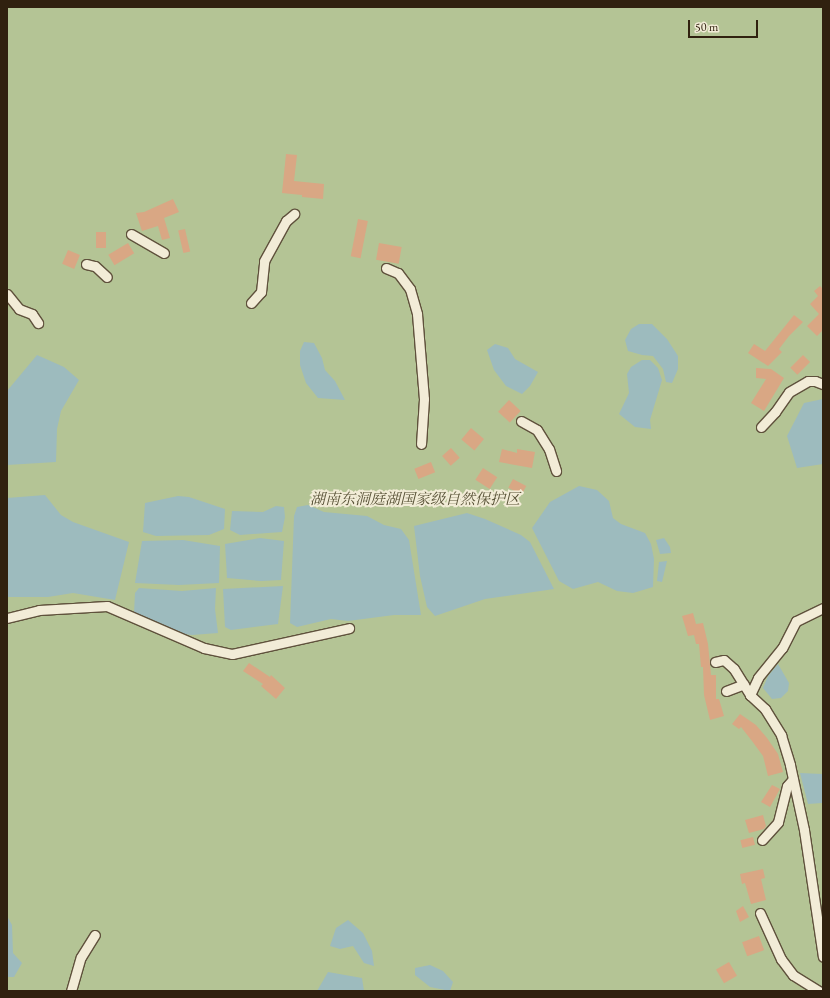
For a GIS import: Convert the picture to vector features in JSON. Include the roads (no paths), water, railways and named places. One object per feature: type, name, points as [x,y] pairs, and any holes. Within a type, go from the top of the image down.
[{"type":"street","points":[[251,303],[261,292],[264,261],[286,221],[294,214]]},
{"type":"street","points":[[131,234],[164,253]]},
{"type":"street","points":[[95,256],[90,265],[107,277]]},
{"type":"street","points":[[386,268],[398,273],[410,290],[417,314],[424,399],[421,444]]},
{"type":"street","points":[[7,294],[19,308],[32,314],[38,323]]},
{"type":"street","points":[[761,427],[775,412],[789,392],[808,381],[815,380],[823,384]]},
{"type":"street","points":[[521,421],[537,430],[549,449],[556,471]]},
{"type":"street","points":[[7,618],[39,610],[107,606],[204,648],[232,654],[349,628]]},
{"type":"street","points":[[750,695],[758,678],[782,648],[796,621],[823,608]]},
{"type":"street","points":[[715,662],[724,660],[744,684],[750,695],[764,709],[781,735],[793,778],[804,830],[823,957]]},
{"type":"street","points":[[726,691],[744,684]]},
{"type":"street","points":[[762,840],[778,822],[787,786],[793,778]]},
{"type":"street","points":[[760,913],[781,959],[793,974],[819,991]]},
{"type":"street","points":[[71,991],[81,957],[95,935]]},
{"type":"water","points":[[639,324],[652,324],[667,339],[678,356],[678,369],[672,383],[666,382],[663,369],[653,356],[628,351],[625,340],[631,329]]},
{"type":"water","points":[[304,342],[314,343],[322,358],[325,370],[335,381],[345,400],[318,398],[306,383],[300,365],[300,351]]},
{"type":"water","points":[[495,344],[508,348],[515,359],[538,372],[530,386],[522,394],[506,386],[494,370],[487,350]]},
{"type":"water","points":[[37,355],[64,367],[79,380],[61,411],[57,429],[56,462],[7,465],[7,391]]},
{"type":"water","points":[[642,360],[650,360],[658,368],[662,380],[650,420],[651,429],[635,427],[619,414],[629,393],[627,374],[631,367]]},
{"type":"water","points":[[823,399],[823,464],[797,468],[787,436],[804,403]]},
{"type":"water","points":[[579,486],[597,490],[609,501],[613,518],[621,524],[645,533],[651,544],[654,559],[653,587],[633,593],[617,591],[598,582],[573,589],[559,581],[532,528],[550,502]]},
{"type":"water","points":[[45,495],[61,515],[73,522],[129,542],[115,600],[73,593],[48,597],[7,597],[7,498]]},
{"type":"water","points":[[178,496],[189,497],[225,509],[224,529],[209,535],[156,536],[143,532],[145,503]]},
{"type":"water","points":[[308,505],[324,512],[367,516],[384,525],[401,529],[409,540],[421,615],[394,615],[348,621],[331,619],[297,627],[290,623],[294,516],[297,507]]},
{"type":"water","points":[[276,506],[284,507],[285,517],[282,532],[240,535],[230,530],[232,511],[263,512]]},
{"type":"water","points":[[467,513],[485,519],[521,535],[530,542],[554,589],[485,599],[435,616],[427,607],[420,576],[414,526]]},
{"type":"water","points":[[260,538],[284,541],[281,580],[261,581],[227,578],[225,544]]},
{"type":"water","points":[[664,538],[670,547],[671,553],[660,554],[656,540]]},
{"type":"water","points":[[183,540],[220,546],[219,583],[179,585],[135,583],[142,541]]},
{"type":"water","points":[[667,561],[662,582],[657,581],[659,562]]},
{"type":"water","points":[[283,586],[278,624],[231,630],[225,627],[223,589]]},
{"type":"water","points":[[139,588],[182,591],[216,588],[215,609],[218,633],[192,635],[174,633],[144,622],[134,613],[135,593]]},
{"type":"water","points":[[778,664],[789,683],[788,691],[781,698],[772,699],[763,688],[768,676]]},
{"type":"water","points":[[800,773],[822,774],[822,803],[808,804]]},
{"type":"water","points":[[7,916],[12,925],[13,953],[22,963],[14,977],[7,977]]},
{"type":"water","points":[[348,920],[363,933],[372,951],[374,966],[364,963],[353,946],[340,949],[330,946],[336,928]]},
{"type":"water","points":[[430,965],[443,971],[453,982],[450,991],[430,987],[415,975],[415,968]]},
{"type":"water","points":[[328,972],[362,978],[364,991],[317,991]]},
{"type":"park label","name":"湖南东洞庭湖国家级自然保护区","points":[[415,499]]}]
